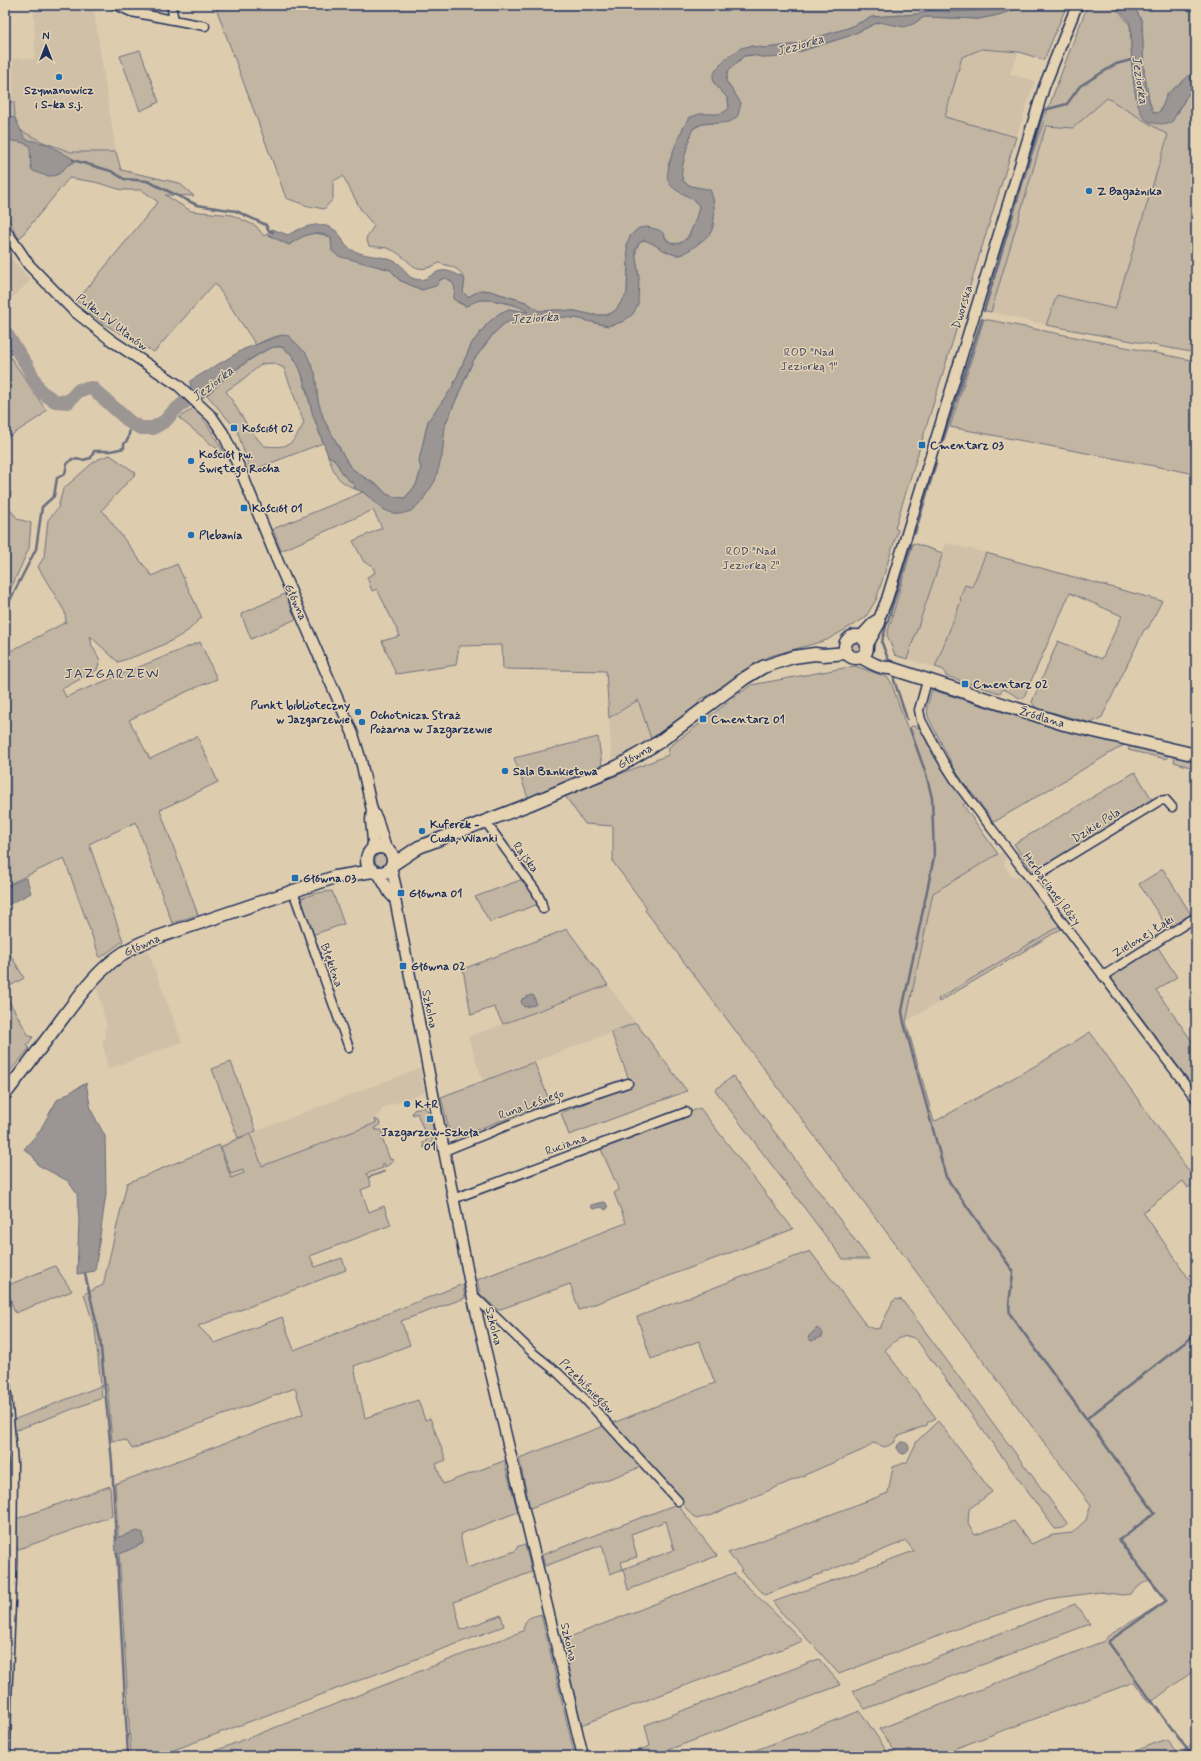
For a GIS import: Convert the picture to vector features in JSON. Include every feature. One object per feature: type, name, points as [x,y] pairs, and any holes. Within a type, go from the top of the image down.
[{"type":"main road","points":[[846,648],[851,637],[864,647]]},
{"type":"main road","name":"Źródlana","points":[[846,648],[852,657],[864,647],[873,664],[890,668],[926,681],[1064,724],[1196,755]]},
{"type":"main road","name":"Główna","points":[[392,866],[419,847],[619,766],[659,742],[745,678],[763,667],[785,659],[815,654],[824,655],[846,648]]},
{"type":"main road","name":"Główna","points":[[387,849],[419,847]]},
{"type":"main road","points":[[377,848],[387,849],[393,857],[392,866],[386,872],[376,872],[369,867],[370,854],[377,848]]},
{"type":"main road","name":"Główna","points":[[335,877],[343,870],[370,854]]},
{"type":"main road","name":"Główna","points":[[5,1094],[89,983],[104,967],[119,955],[149,940],[335,877],[376,872]]},
{"type":"street","points":[[116,5],[131,12],[205,26]]},
{"type":"street","points":[[171,5],[174,20]]},
{"type":"street","name":"Dworska","points":[[864,647],[880,623],[879,619],[887,599],[1033,118],[1077,5]]},
{"type":"street","name":"Pułku IV Ułanów","points":[[5,230],[29,265],[72,310],[111,340],[178,385],[200,404]]},
{"type":"street","name":"Główna","points":[[200,404],[212,417],[231,448],[278,562],[338,700],[357,747],[372,810],[377,818],[387,849]]},
{"type":"street","name":"Herbacianej Róży","points":[[926,681],[920,704],[920,715],[943,761],[986,822],[1031,879],[1196,1099]]},
{"type":"street","name":"Dzikie Pola","points":[[1031,879],[1159,801],[1166,800],[1172,807]]},
{"type":"street","name":"Główna","points":[[370,854],[373,841],[371,820],[372,810]]},
{"type":"street","name":"Rajska","points":[[485,821],[536,891],[543,909]]},
{"type":"street","name":"Szkolna","points":[[392,866],[397,893],[395,899],[472,1294],[582,1756]]},
{"type":"street","name":"Szkolna","points":[[376,872],[390,894],[395,899]]},
{"type":"street","name":"Błękitna","points":[[293,891],[349,1048]]},
{"type":"street","name":"Zielonej Łąki","points":[[1103,976],[1196,917]]},
{"type":"street","name":"Runa Leśnego","points":[[444,1151],[538,1113],[628,1082]]},
{"type":"street","name":"Ruciana","points":[[453,1199],[686,1112]]},
{"type":"street","name":"Przebiśniegów","points":[[472,1294],[532,1352],[557,1372],[585,1399],[678,1501]]},
{"type":"street","points":[[5,1373],[13,1464],[8,1550],[6,1756]]},
{"type":"shaded area","name":"Szymanowicz i S-ka s.j.","points":[[34,5],[93,5],[116,152],[71,152],[43,142],[20,130],[15,119],[14,102],[5,102],[5,94],[13,95],[13,58],[35,59]]},
{"type":"shaded area","points":[[982,49],[1019,52],[1010,74],[1035,81],[1016,137],[945,118],[962,57]]},
{"type":"shaded area","name":"Z Bagażnika","points":[[1107,97],[1168,135],[1115,309],[1057,295],[1046,325],[991,312],[1046,125],[1073,128]]},
{"type":"shaded area","points":[[5,252],[31,280],[7,303],[5,301]]},
{"type":"shaded area","points":[[946,543],[986,553],[972,587],[965,585],[960,597],[961,601],[935,667],[907,659]]},
{"type":"shaded area","points":[[638,700],[651,739],[612,761],[609,718]]},
{"type":"shaded area","points":[[1004,851],[1007,855],[1004,865],[1012,877],[1023,877],[1059,926],[938,999],[939,1002],[906,1022],[933,893]]},
{"type":"shaded area","points":[[148,951],[182,1042],[108,1069],[102,1040],[106,1039],[104,1028],[107,1027],[97,988],[105,977],[130,958]]},
{"type":"shaded area","points":[[608,985],[636,1023],[483,1081],[468,1037]]},
{"type":"shaded area","points":[[420,1068],[425,1092],[383,1108],[376,1119],[377,1123],[231,1178],[219,1145]]},
{"type":"green space","points":[[215,5],[1003,5],[989,10],[952,12],[929,11],[918,14],[872,17],[848,28],[792,45],[765,48],[750,46],[741,49],[724,60],[716,70],[728,99],[729,108],[725,113],[719,115],[709,114],[690,117],[684,126],[668,165],[699,206],[691,231],[683,242],[678,244],[670,242],[664,234],[639,228],[631,235],[627,243],[627,294],[615,311],[607,315],[593,315],[575,311],[539,311],[526,302],[490,291],[481,290],[468,297],[463,292],[464,279],[460,272],[456,269],[439,263],[422,269],[416,267],[402,256],[387,248],[369,246],[366,238],[374,226],[361,210],[343,176],[333,181],[333,199],[324,209],[308,206],[286,198]]},
{"type":"green space","points":[[1028,5],[1067,5],[1044,60],[1019,52],[982,49],[962,57],[945,117],[1016,137],[895,528],[898,530],[876,600],[865,618],[827,640],[767,657],[708,696],[700,699],[697,705],[651,739],[638,700],[609,718],[606,671],[503,669],[502,645],[459,646],[456,665],[396,674],[382,641],[400,636],[377,589],[372,591],[367,577],[375,573],[372,565],[364,562],[353,541],[382,528],[373,510],[281,551],[273,529],[363,492],[383,509],[392,513],[442,456],[445,425],[473,361],[494,333],[504,324],[510,321],[520,324],[542,318],[558,317],[576,318],[608,326],[639,279],[636,252],[640,243],[644,240],[670,253],[679,255],[688,251],[699,241],[713,221],[714,205],[710,190],[691,186],[684,182],[681,176],[689,135],[693,129],[702,124],[716,123],[741,103],[726,81],[728,71],[744,56],[799,52],[849,36],[879,22],[913,24],[924,17],[979,19],[998,15]]},
{"type":"green space","points":[[1088,5],[1114,5],[1130,25],[1132,67],[1136,97],[1143,114],[1178,113],[1186,97],[1196,85],[1196,353],[1046,325],[1057,295],[1115,309],[1168,135],[1107,98],[1073,128],[1046,126],[991,312],[981,310],[980,307],[1045,117]]},
{"type":"green space","points":[[1133,5],[1196,5],[1196,70],[1168,94],[1161,110],[1157,113],[1153,112],[1149,100],[1144,72],[1142,21]]},
{"type":"green space","points":[[140,50],[159,102],[140,111],[120,56]]},
{"type":"green space","points":[[5,102],[14,102],[15,119],[20,130],[43,142],[71,152],[116,152],[121,170],[179,183],[194,196],[165,195],[191,211],[232,215],[256,226],[264,236],[267,234],[289,245],[309,234],[314,233],[325,235],[331,238],[332,243],[355,260],[391,270],[399,280],[422,290],[446,277],[454,285],[457,302],[465,306],[477,300],[491,300],[522,307],[529,313],[509,309],[500,313],[488,323],[472,343],[452,388],[428,421],[419,461],[421,468],[416,485],[405,498],[386,494],[379,486],[350,467],[324,420],[318,401],[315,373],[289,336],[276,336],[256,345],[215,283],[154,352],[102,323],[77,301],[158,202],[142,190],[122,190],[95,182],[69,178],[19,239],[5,213]]},
{"type":"green space","points":[[984,319],[1196,361],[1196,474],[950,427]]},
{"type":"green space","points":[[273,347],[281,347],[291,354],[300,368],[313,415],[323,443],[250,471],[237,430],[207,395],[238,368],[264,351]],"holes":[[[273,363],[284,368],[304,423],[296,437],[289,444],[285,446],[264,446],[251,431],[226,391],[262,364]]]},
{"type":"green space","points":[[5,349],[46,410],[41,416],[5,439]]},
{"type":"green space","points":[[193,408],[207,424],[227,457],[179,418]]},
{"type":"green space","points":[[110,455],[136,473],[102,510],[152,576],[177,564],[202,618],[179,637],[144,653],[118,662],[90,636],[92,646],[100,660],[97,670],[62,689],[66,697],[200,642],[217,679],[190,690],[129,720],[150,759],[197,736],[218,782],[160,810],[198,915],[172,923],[136,822],[89,844],[123,941],[100,958],[64,858],[5,886],[5,654],[66,622],[65,612],[38,567],[44,557],[48,520],[58,508],[63,489],[96,460]]},
{"type":"green space","points":[[328,456],[334,459],[345,477],[354,484],[355,489],[343,482],[337,476]]},
{"type":"green space","points":[[5,488],[11,493],[7,506],[18,519],[31,523],[29,548],[9,593],[5,594]]},
{"type":"green space","points":[[913,543],[943,553],[907,659],[895,655],[887,635]]},
{"type":"green space","points":[[986,553],[1162,601],[1148,628],[1144,630],[1102,717],[1091,723],[1036,708],[1032,702],[1058,641],[1102,659],[1122,616],[1070,593],[1023,699],[1003,689],[1000,693],[946,676],[944,670],[935,667],[961,601],[960,597],[965,585],[972,587]]},
{"type":"green space","points":[[285,594],[296,619],[251,639],[241,614]]},
{"type":"green space","points":[[856,641],[860,643],[862,647],[860,651],[856,653],[852,651],[850,647],[852,643]]},
{"type":"green space","points":[[855,666],[887,677],[891,682],[907,728],[913,726],[920,728],[934,757],[966,803],[963,805],[998,854],[933,893],[906,1022],[934,1122],[1042,1062],[1090,1032],[1196,1181],[1188,1188],[1183,1181],[1143,1212],[1196,1289],[1196,1654],[1191,1658],[1196,1663],[1196,1669],[1150,1703],[1134,1682],[935,1756],[898,1756],[879,1729],[1104,1641],[1108,1636],[1168,1600],[1150,1579],[1131,1594],[1122,1595],[1100,1592],[1048,1599],[975,1622],[839,1674],[773,1602],[914,1551],[906,1541],[765,1595],[740,1571],[742,1570],[728,1553],[888,1493],[893,1467],[907,1462],[917,1441],[938,1421],[992,1492],[969,1509],[968,1523],[975,1535],[1014,1521],[1031,1544],[1053,1535],[1072,1533],[1086,1520],[1091,1505],[645,910],[647,908],[613,862],[613,826],[585,824],[565,796],[668,755],[669,747],[751,685]]},
{"type":"green space","points":[[932,690],[1048,726],[1123,743],[1124,745],[994,822],[956,772],[928,717],[927,707]]},
{"type":"green space","points":[[598,737],[602,765],[528,798],[514,758]]},
{"type":"green space","points":[[1131,745],[1168,755],[1166,759],[1128,750]]},
{"type":"green space","points":[[1175,756],[1196,760],[1196,769],[1174,762]]},
{"type":"green space","points":[[1135,772],[1153,801],[1033,873],[1014,844]]},
{"type":"green space","points":[[379,854],[383,854],[387,860],[383,866],[379,866],[375,862],[375,858]]},
{"type":"green space","points":[[1163,869],[1192,916],[1169,930],[1139,884]]},
{"type":"green space","points":[[523,879],[538,899],[536,905],[490,922],[475,897]]},
{"type":"green space","points":[[332,891],[344,924],[312,935],[299,899],[317,893]]},
{"type":"green space","points":[[1059,926],[1061,929],[939,1002],[938,999]]},
{"type":"green space","points":[[567,929],[608,985],[503,1024],[494,1007],[471,1015],[463,969]]},
{"type":"green space","points":[[5,945],[24,978],[5,989]]},
{"type":"green space","points":[[1157,946],[1177,977],[1156,990],[1196,1047],[1196,1085],[1194,1087],[1109,975]]},
{"type":"green space","points":[[5,994],[29,1036],[33,1037],[27,1045],[29,1049],[5,1077]]},
{"type":"green space","points":[[636,1023],[687,1091],[569,1135],[561,1113],[631,1085],[611,1032]]},
{"type":"green space","points":[[231,1062],[256,1131],[238,1138],[212,1069]]},
{"type":"green space","points":[[534,1062],[550,1102],[455,1138],[450,1134],[441,1097]]},
{"type":"green space","points":[[733,1076],[869,1259],[843,1259],[715,1090]]},
{"type":"green space","points":[[424,1106],[425,1109],[430,1112],[433,1137],[432,1142],[424,1148],[423,1143],[427,1140],[425,1135],[420,1136],[419,1133],[424,1131],[417,1113],[413,1115],[412,1113],[414,1110]]},
{"type":"green space","points":[[700,1108],[793,1229],[579,1310],[570,1284],[498,1310],[480,1294],[477,1280],[626,1223],[614,1193],[619,1190],[600,1147]]},
{"type":"green space","points":[[375,1119],[379,1121],[380,1125],[374,1128],[376,1130],[382,1130],[383,1134],[381,1135],[390,1160],[392,1159],[393,1162],[385,1167],[384,1163],[382,1164],[383,1168],[366,1174],[368,1177],[384,1171],[385,1172],[368,1178],[371,1186],[361,1190],[369,1212],[384,1206],[391,1225],[310,1256],[315,1267],[342,1258],[346,1270],[198,1326],[215,1343],[282,1317],[294,1350],[463,1284],[465,1298],[401,1321],[410,1345],[354,1366],[365,1418],[418,1400],[425,1420],[430,1418],[446,1460],[436,1464],[443,1484],[506,1460],[505,1465],[518,1512],[460,1534],[467,1568],[515,1551],[518,1546],[525,1545],[532,1572],[454,1602],[461,1630],[501,1615],[504,1626],[158,1756],[131,1756],[115,1484],[303,1414],[295,1388],[132,1449],[127,1441],[112,1441],[107,1384],[101,1386],[95,1329],[84,1294],[103,1285],[127,1183],[219,1145],[231,1178],[244,1173],[243,1170],[231,1174],[221,1147],[232,1141],[250,1134],[262,1166],[376,1123]]},
{"type":"green space","points":[[810,1251],[866,1325],[875,1329],[880,1328],[893,1301],[896,1299],[902,1300],[1067,1523],[1064,1527],[1055,1529],[916,1339],[907,1336],[899,1338],[885,1350],[936,1418],[928,1422],[927,1425],[897,1437],[894,1443],[885,1447],[873,1443],[865,1449],[712,1515],[696,1519],[690,1513],[648,1464],[624,1440],[613,1423],[715,1383],[699,1341],[651,1359],[637,1317]]},
{"type":"green space","points":[[55,1266],[72,1291],[15,1313],[6,1286]]},
{"type":"green space","points":[[101,1386],[102,1398],[14,1431],[13,1420]]},
{"type":"green space","points":[[604,1426],[641,1467],[530,1508],[519,1458]]},
{"type":"green space","points":[[110,1486],[112,1516],[16,1550],[16,1519]]},
{"type":"green space","points":[[677,1504],[717,1556],[628,1590],[623,1569],[610,1574],[602,1545],[545,1566],[542,1555]],"holes":[[[666,1521],[674,1550],[623,1569],[621,1562],[637,1557],[631,1534]]]},
{"type":"green space","points":[[734,1573],[803,1641],[581,1725],[562,1640]]},
{"type":"green space","points":[[1075,1604],[1090,1624],[865,1709],[852,1691]]},
{"type":"green space","points":[[541,1614],[575,1756],[202,1756],[523,1631],[525,1623],[528,1619]]},
{"type":"green space","points":[[819,1659],[841,1685],[652,1756],[624,1756],[650,1746],[645,1725]]},
{"type":"green space","points":[[860,1711],[890,1756],[740,1756]]},
{"type":"green space","points":[[1166,1739],[1180,1756],[1123,1756]]},
{"type":"green space","points":[[1196,1741],[1196,1756],[1189,1756],[1184,1750]]},
{"type":"water","points":[[1003,5],[1028,5],[998,15],[979,19],[924,17],[913,24],[904,27],[879,22],[849,36],[780,57],[768,58],[750,55],[744,56],[728,71],[726,81],[741,103],[738,115],[729,122],[703,124],[693,129],[682,167],[682,178],[684,182],[710,190],[712,194],[714,223],[711,232],[705,239],[695,246],[678,255],[670,253],[644,240],[639,243],[635,250],[639,279],[638,304],[633,314],[622,322],[608,326],[576,318],[542,318],[520,324],[510,321],[494,333],[473,361],[445,425],[442,456],[435,481],[422,501],[411,511],[400,514],[392,513],[383,509],[363,492],[355,489],[354,484],[345,477],[334,459],[328,456],[313,415],[301,371],[289,351],[281,347],[271,348],[258,355],[244,363],[202,398],[191,388],[190,381],[244,349],[282,335],[289,336],[306,353],[315,373],[318,401],[324,420],[350,467],[379,486],[386,494],[405,498],[416,485],[419,476],[421,468],[419,461],[428,421],[452,388],[472,343],[488,323],[500,313],[509,309],[528,312],[518,306],[488,300],[477,301],[466,306],[453,299],[455,292],[453,284],[446,278],[441,279],[436,286],[422,290],[399,280],[391,270],[338,256],[332,251],[331,238],[325,235],[314,233],[309,234],[289,245],[267,234],[272,229],[288,235],[305,227],[324,225],[330,227],[339,233],[347,247],[350,249],[365,255],[392,260],[398,263],[412,278],[422,280],[440,271],[454,273],[465,279],[463,292],[468,297],[481,290],[490,291],[526,302],[539,311],[559,310],[575,311],[593,315],[607,315],[615,311],[627,294],[627,243],[631,235],[639,228],[647,227],[659,230],[664,234],[666,240],[674,244],[680,243],[688,238],[697,216],[699,206],[692,199],[674,189],[668,181],[667,176],[675,147],[683,128],[688,121],[697,115],[721,113],[725,112],[729,108],[728,99],[714,83],[713,76],[724,60],[741,48],[750,46],[765,48],[792,45],[848,28],[872,17],[918,14],[929,11],[952,12],[989,10]]},
{"type":"water","points":[[1114,5],[1133,5],[1142,21],[1144,72],[1149,100],[1153,112],[1157,113],[1161,110],[1167,94],[1196,70],[1196,85],[1186,97],[1172,122],[1157,124],[1148,121],[1139,107],[1134,84],[1131,26],[1127,18]]},
{"type":"water","points":[[5,115],[15,118],[25,139],[47,144],[75,160],[73,163],[54,176],[43,175],[32,170],[29,145],[5,140]]},
{"type":"water","points":[[25,878],[27,879],[31,893],[6,906],[5,887]]},
{"type":"water","points":[[531,995],[534,996],[536,1003],[535,1005],[524,1007],[521,1002],[522,999]]},
{"type":"water","points":[[86,1083],[91,1110],[105,1136],[106,1194],[95,1271],[77,1274],[79,1220],[77,1194],[68,1181],[38,1165],[33,1156],[24,1149],[39,1132],[57,1100]]},
{"type":"water","points":[[604,1202],[608,1208],[605,1210],[602,1207],[593,1209],[591,1207],[591,1205]]},
{"type":"water","points":[[817,1328],[823,1333],[822,1337],[811,1341],[808,1337]]},
{"type":"water","points":[[901,1442],[905,1442],[909,1448],[905,1454],[901,1454],[897,1450],[897,1446]]},
{"type":"water","points":[[137,1531],[143,1533],[144,1543],[118,1555],[116,1554],[116,1538]]},
{"type":"waterway","points":[[5,27],[8,39],[5,51]]},
{"type":"waterway","points":[[984,311],[1044,110],[1067,104],[1080,86],[1116,64],[1135,59]]},
{"type":"waterway","points":[[73,160],[111,171],[124,179],[147,181],[197,205],[236,211],[266,225],[268,230],[273,232]]},
{"type":"waterway","points":[[940,450],[982,319]]},
{"type":"waterway","name":"Jeziorka","points":[[5,332],[26,364],[40,391],[55,401],[68,402],[79,390],[92,388],[131,423],[141,428],[153,428],[165,421],[173,412],[210,381]]},
{"type":"waterway","points":[[5,602],[9,602],[36,549],[42,507],[54,496],[57,478],[65,474],[67,464],[72,459],[83,460],[91,458],[94,451],[111,451],[124,448],[124,444],[128,439],[131,423]]},
{"type":"waterway","points":[[915,533],[936,463]]},
{"type":"waterway","points":[[897,666],[897,664],[888,659],[882,643],[911,545]]},
{"type":"waterway","points":[[894,678],[907,719]]},
{"type":"waterway","points":[[910,729],[926,774],[932,798],[934,857],[902,1011],[946,1177],[1013,1271],[1009,1303],[1010,1314],[1155,1513],[1119,1540],[1166,1601],[1109,1641],[1109,1643],[1192,1756]]},
{"type":"waterway","points":[[85,1274],[100,1338],[112,1462],[116,1540]]},
{"type":"waterway","points":[[1086,1419],[1196,1334]]},
{"type":"waterway","points":[[117,1553],[128,1756]]},
{"type":"place","name":"Szymanowicz i S-ka s.j.","points":[[59,77]]},
{"type":"place","name":"Z Bagażnika","points":[[1089,191]]},
{"type":"place","name":"Kościół 02","points":[[234,428]]},
{"type":"place","name":"Cmentarz 03","points":[[922,445]]},
{"type":"place","name":"Kościół pw. Świętego Rocha","points":[[191,461]]},
{"type":"place","name":"Kościół 01","points":[[244,508]]},
{"type":"place","name":"Plebania","points":[[191,535]]},
{"type":"place","name":"Cmentarz 02","points":[[965,684]]},
{"type":"place","name":"Punkt biblioteczny w Jazgarzewie","points":[[358,712]]},
{"type":"place","name":"Cmentarz 01","points":[[703,719]]},
{"type":"place","name":"Ochotnicza Straż Pożarna w Jazgarzewie","points":[[362,722]]},
{"type":"place","name":"Sala Bankietowa","points":[[505,771]]},
{"type":"place","name":"Kuferek - Cuda, Wianki","points":[[422,831]]},
{"type":"place","name":"Główna 03","points":[[295,878]]},
{"type":"place","name":"Główna 01","points":[[401,893]]},
{"type":"place","name":"Główna 02","points":[[403,966]]},
{"type":"place","name":"K+R","points":[[407,1104]]},
{"type":"place","name":"Jazgarzew-Szkoła 01","points":[[430,1119]]},
{"type":"district","name":"JAZGARZEW","points":[[112,673]]},
{"type":"park label","name":"ROD \"Nad Jeziorką 1\"","points":[[809,359]]},
{"type":"park label","name":"ROD \"Nad Jeziorką 2\"","points":[[751,558]]}]
